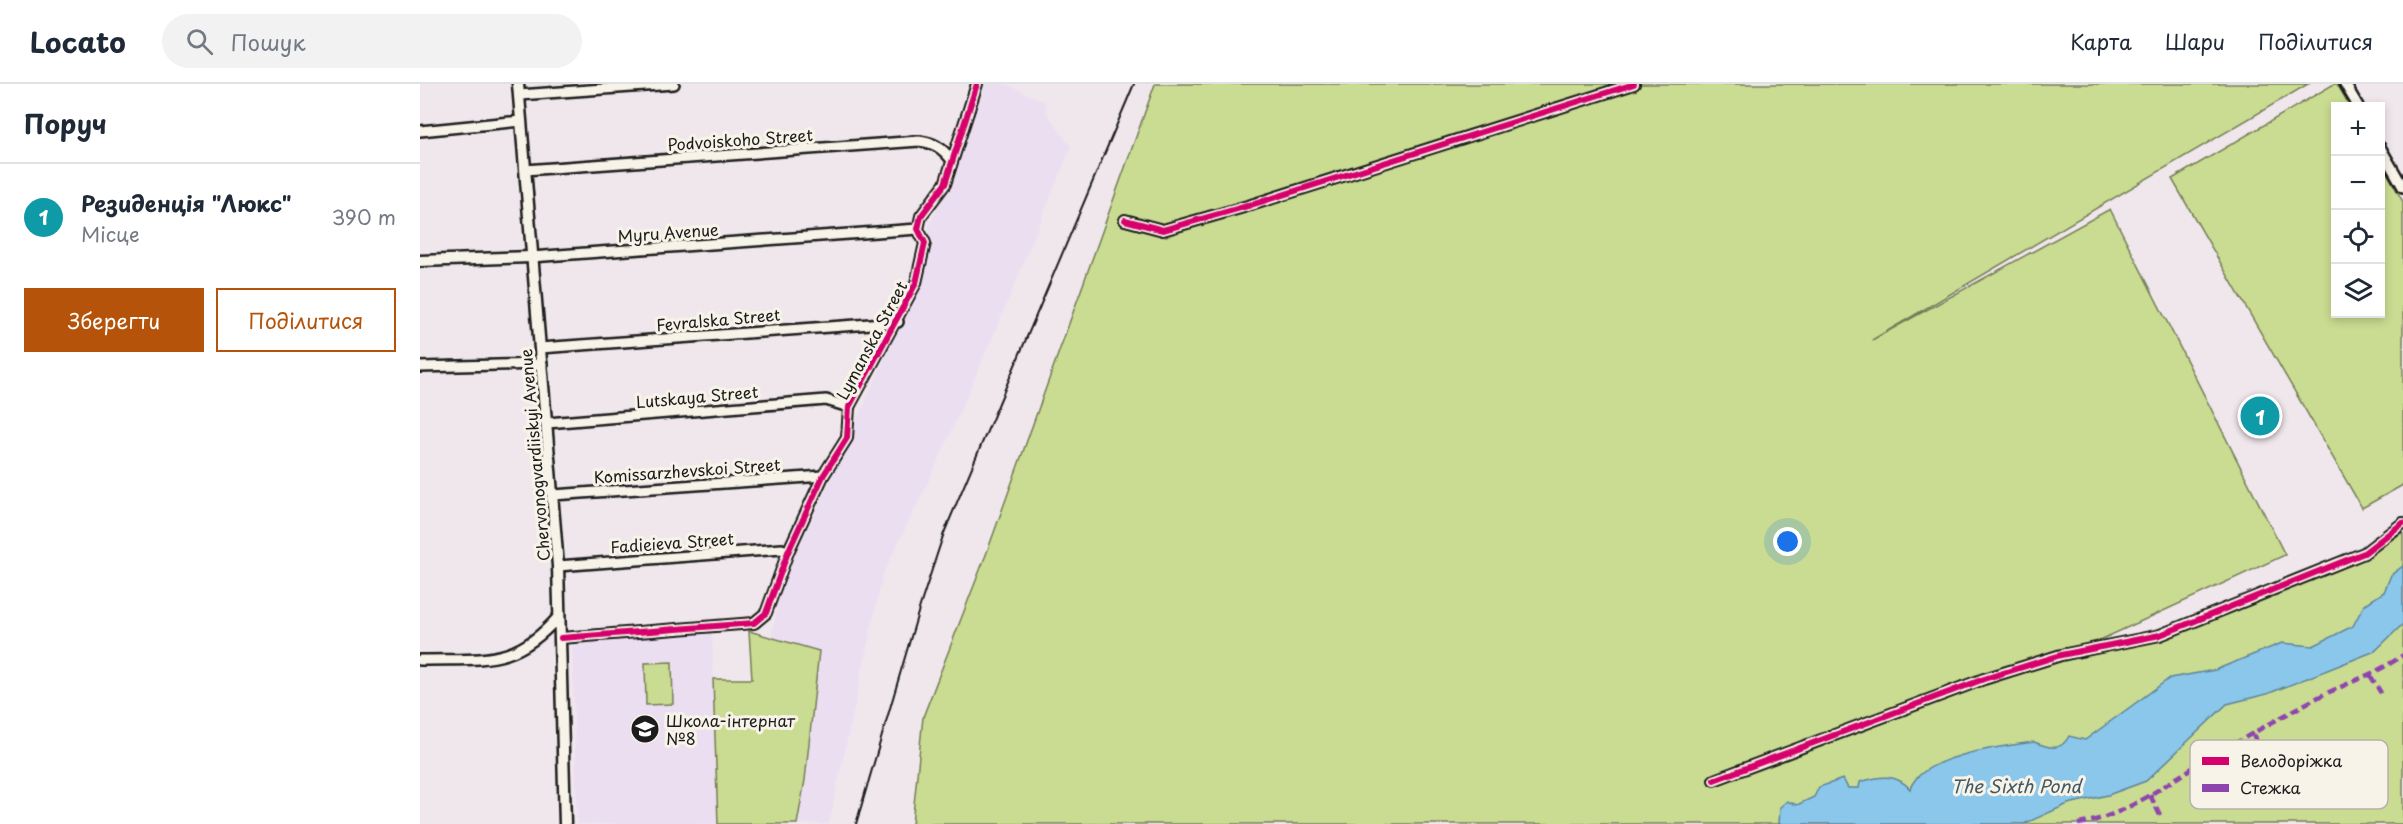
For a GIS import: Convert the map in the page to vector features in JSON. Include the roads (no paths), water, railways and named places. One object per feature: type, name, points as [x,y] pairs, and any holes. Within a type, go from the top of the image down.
[{"type":"main road","name":"Chervonogvardiiskyi Avenue","points":[[519,90],[558,566],[565,824]]},
{"type":"main road","name":"Myru Avenue","points":[[420,261],[531,257]]},
{"type":"street","points":[[519,90],[674,84]]},
{"type":"street","points":[[918,229],[921,216],[945,184],[951,159],[977,84]]},
{"type":"street","points":[[1125,220],[1163,230],[1251,206],[1634,84]]},
{"type":"street","points":[[2345,84],[2356,102]]},
{"type":"street","points":[[420,131],[521,121]]},
{"type":"street","name":"Podvoiskoho Street","points":[[525,170],[919,141],[931,142],[941,147],[951,159]]},
{"type":"street","points":[[2385,156],[2403,187]]},
{"type":"street","name":"Myru Avenue","points":[[531,257],[918,229]]},
{"type":"street","name":"Lymanska Street","points":[[561,638],[753,623],[766,613],[788,552],[823,476],[847,438],[849,407],[898,322],[916,283],[925,243],[918,229]]},
{"type":"street","name":"Fevralska Street","points":[[540,348],[898,322]]},
{"type":"street","points":[[420,367],[542,364]]},
{"type":"street","name":"Lutskaya Street","points":[[547,423],[826,400],[849,407]]},
{"type":"street","name":"Komissarzhevskoi Street","points":[[553,495],[823,476]]},
{"type":"street","points":[[1714,780],[1984,679],[2061,655],[2160,635],[2364,553],[2403,523]]},
{"type":"street","name":"Fadieieva Street","points":[[558,566],[782,549],[788,552]]},
{"type":"street","points":[[420,660],[499,658],[522,649],[543,634],[559,616]]},
{"type":"water","name":"The Sixth Pond","points":[[2403,566],[2403,624],[2375,651],[2267,694],[2227,704],[2146,781],[2108,795],[2068,804],[2024,824],[1779,824],[1780,807],[1787,801],[1797,805],[1814,797],[1819,787],[1843,779],[1848,788],[1859,788],[1860,782],[1887,777],[1899,780],[1910,789],[1917,778],[1929,768],[1964,755],[2034,742],[2058,747],[2069,736],[2085,740],[2170,678],[2215,670],[2282,643],[2313,646],[2353,626],[2364,605],[2384,592],[2391,575]]},
{"type":"railway","points":[[856,824],[920,606],[944,533],[1134,84]]},
{"type":"place","name":"Резиденція \"Люкс\"","points":[[2260,416]]},
{"type":"place","name":"Школа-інтернат №8","points":[[645,729]]}]
